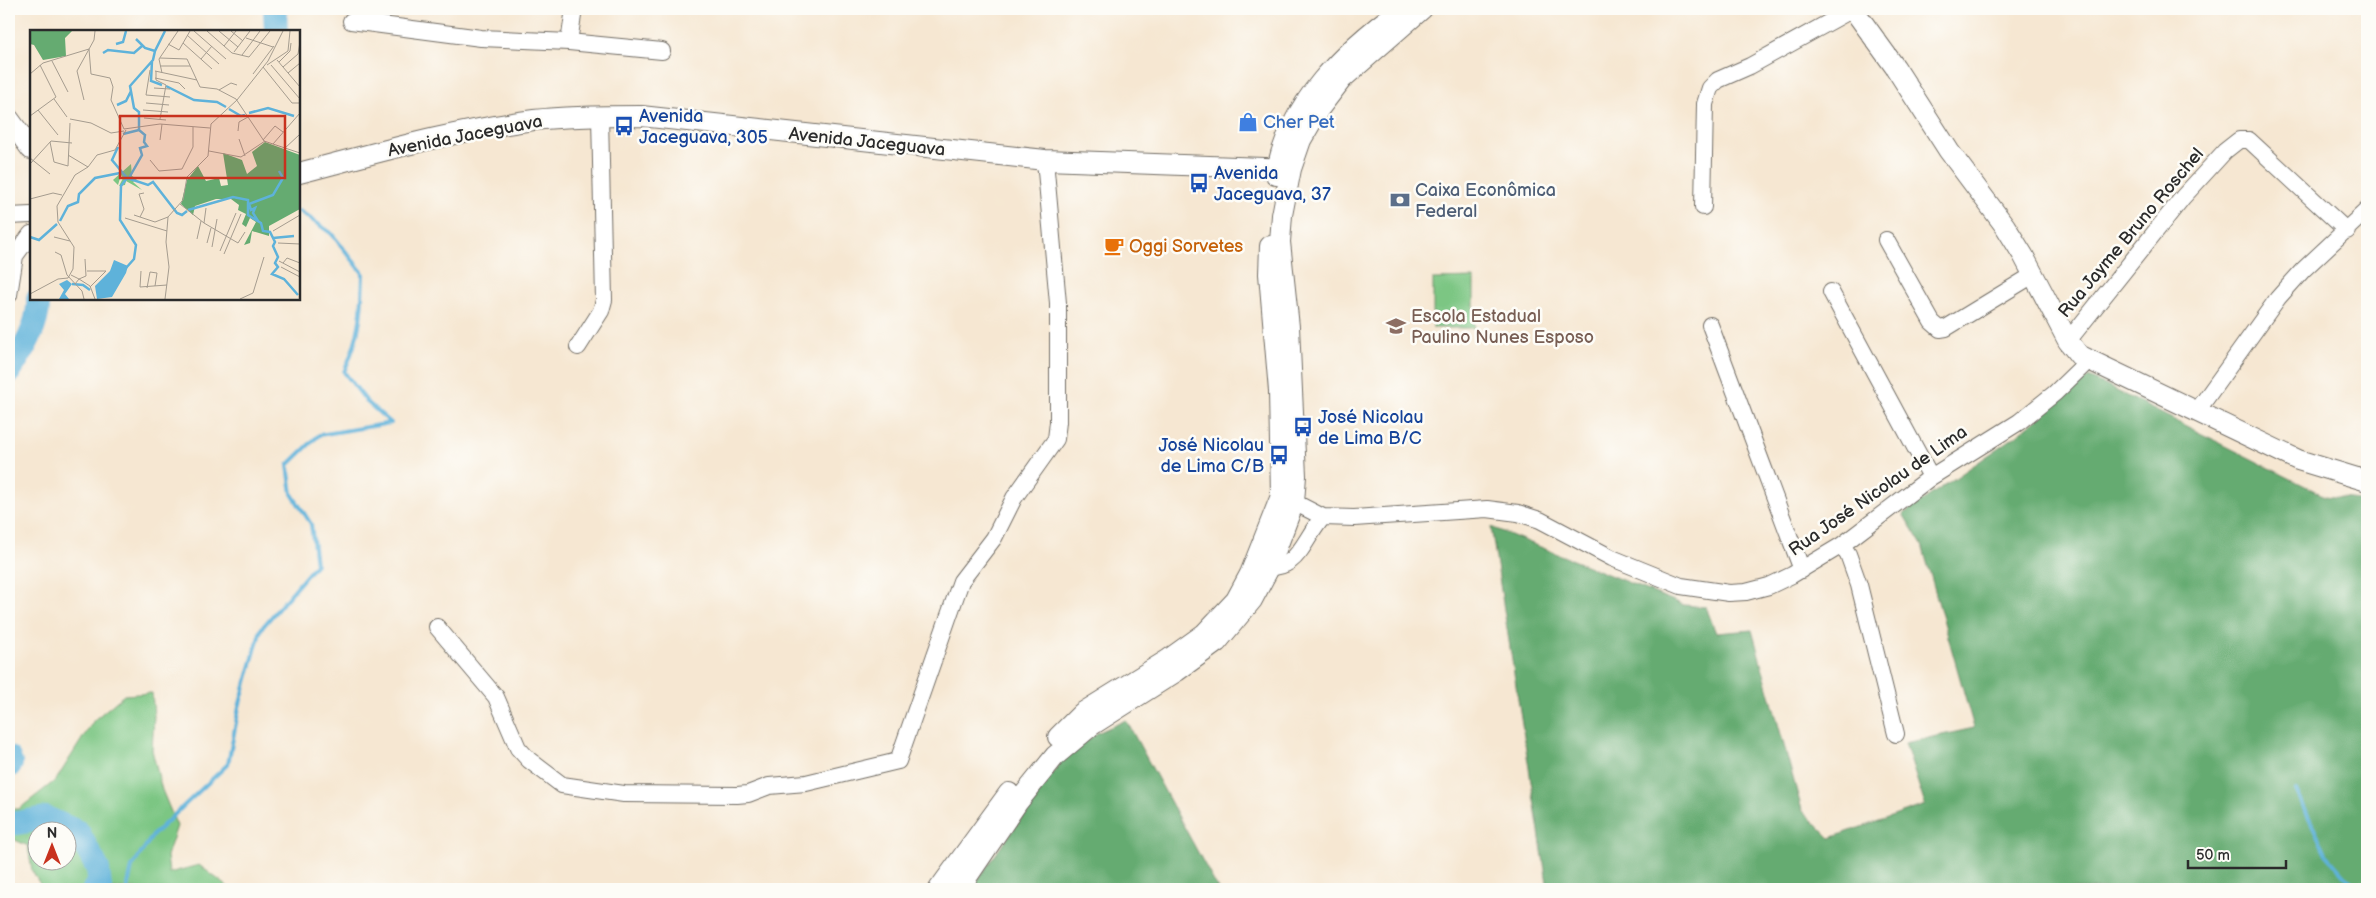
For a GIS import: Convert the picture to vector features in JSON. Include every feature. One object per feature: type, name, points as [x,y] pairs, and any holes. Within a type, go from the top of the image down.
[{"type":"main road","points":[[960,889],[1018,802],[1055,756],[1092,725],[1177,671],[1217,642],[1252,600],[1261,567],[1288,499],[1269,274],[1271,220],[1284,168],[1285,143],[1312,93],[1331,68],[1366,36],[1401,9]]},
{"type":"main road","points":[[1284,168],[1314,117],[1342,79],[1422,9]]},
{"type":"main road","points":[[1853,9],[1895,67],[1949,151],[2005,226],[2068,341],[2079,355],[2298,460],[2366,479]]},
{"type":"main road","name":"Avenida Jaceguava","points":[[300,172],[479,130],[532,120],[600,116],[641,116],[1045,160],[1284,168]]},
{"type":"main road","points":[[9,119],[30,148]]},
{"type":"main road","points":[[939,889],[1006,796],[1047,747],[1082,712],[1169,659],[1204,634],[1236,600],[1261,567]]},
{"type":"street","points":[[569,42],[574,9]]},
{"type":"street","points":[[1703,207],[1706,104],[1710,88],[1718,80],[1750,66],[1853,9]]},
{"type":"street","points":[[351,21],[481,38],[569,42],[662,51]]},
{"type":"street","points":[[578,347],[601,311],[604,300],[600,116]]},
{"type":"street","name":"Rua Jayme Bruno Roschel","points":[[2068,341],[2183,197],[2226,151],[2239,140],[2248,140],[2347,231]]},
{"type":"street","points":[[437,627],[496,697],[518,748],[529,760],[568,787],[624,794],[737,796],[769,786],[806,783],[898,761],[961,582],[994,538],[1014,498],[1056,439],[1058,422],[1058,303],[1045,160]]},
{"type":"street","points":[[2197,411],[2278,298],[2303,270],[2347,231],[2367,210]]},
{"type":"street","points":[[9,216],[30,215]]},
{"type":"street","points":[[9,296],[15,256],[30,235]]},
{"type":"street","points":[[1886,240],[1932,322],[1940,329],[1946,328],[2033,275]]},
{"type":"street","points":[[1831,292],[1931,477]]},
{"type":"street","points":[[1710,325],[1802,570]]},
{"type":"street","name":"Rua José Nicolau de Lima","points":[[1288,499],[1323,516],[1354,518],[1487,509],[1518,513],[1540,520],[1612,558],[1681,586],[1728,592],[1746,592],[1769,586],[1802,570],[1842,545],[1931,477],[2019,422],[2055,393],[2089,360]]},
{"type":"street","points":[[1261,567],[1281,567],[1293,558],[1323,516]]},
{"type":"street","points":[[1842,545],[1848,554],[1860,585],[1896,734]]},
{"type":"green space","points":[[1474,278],[1474,328],[1433,328],[1433,279]]},
{"type":"green space","points":[[2089,377],[2325,496],[2367,501],[2367,889],[1548,889],[1491,527],[1684,605],[1706,607],[1716,633],[1752,630],[1802,810],[1830,838],[1925,805],[1905,743],[1974,728],[1922,545],[1903,514],[2016,436]]},
{"type":"green space","points":[[152,693],[154,716],[152,750],[162,790],[177,826],[167,856],[169,873],[199,865],[231,889],[43,889],[32,870],[78,870],[78,820],[28,820],[28,846],[13,839],[9,889],[9,809],[19,809],[56,780],[94,720],[124,695]]},
{"type":"green space","points":[[1126,720],[1218,889],[971,889],[1063,759],[1097,733]]},
{"type":"waterway","points":[[275,9],[276,30]]},
{"type":"waterway","points":[[127,889],[132,867],[153,835],[228,764],[239,707],[261,629],[316,564],[311,524],[292,494],[288,465],[319,435],[391,423],[367,402],[344,372],[360,323],[363,273],[331,233],[300,212]]},
{"type":"waterway","points":[[9,372],[30,337],[36,318],[38,300]]},
{"type":"waterway","points":[[9,758],[11,763],[9,766]]},
{"type":"waterway","points":[[2296,790],[2326,854],[2357,889]]},
{"type":"waterway","points":[[9,822],[12,824],[46,818],[78,832],[98,869],[100,887],[94,889]]},
{"type":"place","name":"Cher Pet","points":[[1248,122]]},
{"type":"place","name":"Avenida Jaceguava, 305","points":[[624,126]]},
{"type":"place","name":"Avenida Jaceguava, 37","points":[[1199,183]]},
{"type":"place","name":"Caixa Econômica Federal","points":[[1400,200]]},
{"type":"place","name":"Oggi Sorvetes","points":[[1114,246]]},
{"type":"place","name":"Escola Estadual Paulino Nunes Esposo","points":[[1396,326]]},
{"type":"place","name":"José Nicolau de Lima B/C","points":[[1303,427]]},
{"type":"place","name":"José Nicolau de Lima C/B","points":[[1279,455]]}]
